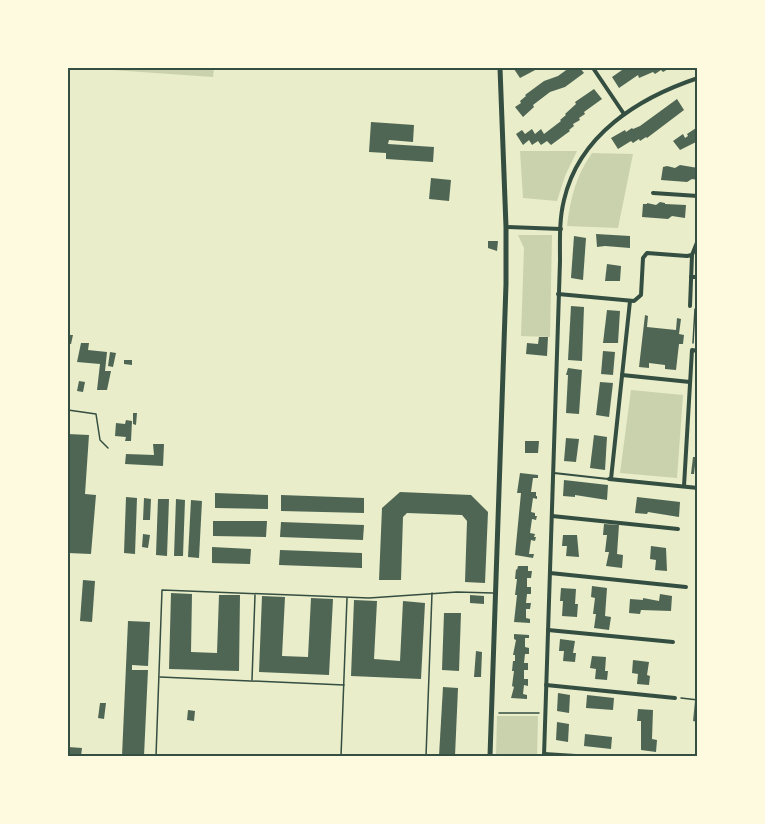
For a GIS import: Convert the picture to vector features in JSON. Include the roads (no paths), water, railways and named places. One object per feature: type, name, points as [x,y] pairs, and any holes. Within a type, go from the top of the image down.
[{"type":"main road","points":[[490,756],[507,227],[500,68]]},
{"type":"street","points":[[593,68],[624,114]]},
{"type":"street","points":[[576,756],[544,755],[558,294],[564,200],[579,160],[598,136],[624,114],[653,97],[698,78]]},
{"type":"street","points":[[653,193],[698,196]]},
{"type":"street","points":[[507,227],[561,229]]},
{"type":"street","points":[[693,307],[692,255],[698,240]]},
{"type":"street","points":[[558,294],[630,301],[638,299],[643,258],[647,253],[692,255]]},
{"type":"street","points":[[691,276],[698,277]]},
{"type":"street","points":[[610,479],[630,301]]},
{"type":"street","points":[[684,486],[690,382],[695,350]]},
{"type":"street","points":[[622,375],[690,382]]},
{"type":"street","points":[[554,473],[698,488]]},
{"type":"street","points":[[552,516],[678,529]]},
{"type":"street","points":[[550,573],[686,587]]},
{"type":"street","points":[[548,630],[673,642]]},
{"type":"street","points":[[546,685],[675,698]]},
{"type":"lane","points":[[68,410],[96,414],[100,440],[108,448]]},
{"type":"lane","points":[[165,756],[156,756],[162,590],[369,598],[432,593],[497,593]]},
{"type":"lane","points":[[426,756],[432,593]]},
{"type":"lane","points":[[252,681],[255,594]]},
{"type":"lane","points":[[341,756],[347,597]]},
{"type":"lane","points":[[159,677],[344,685]]}]
